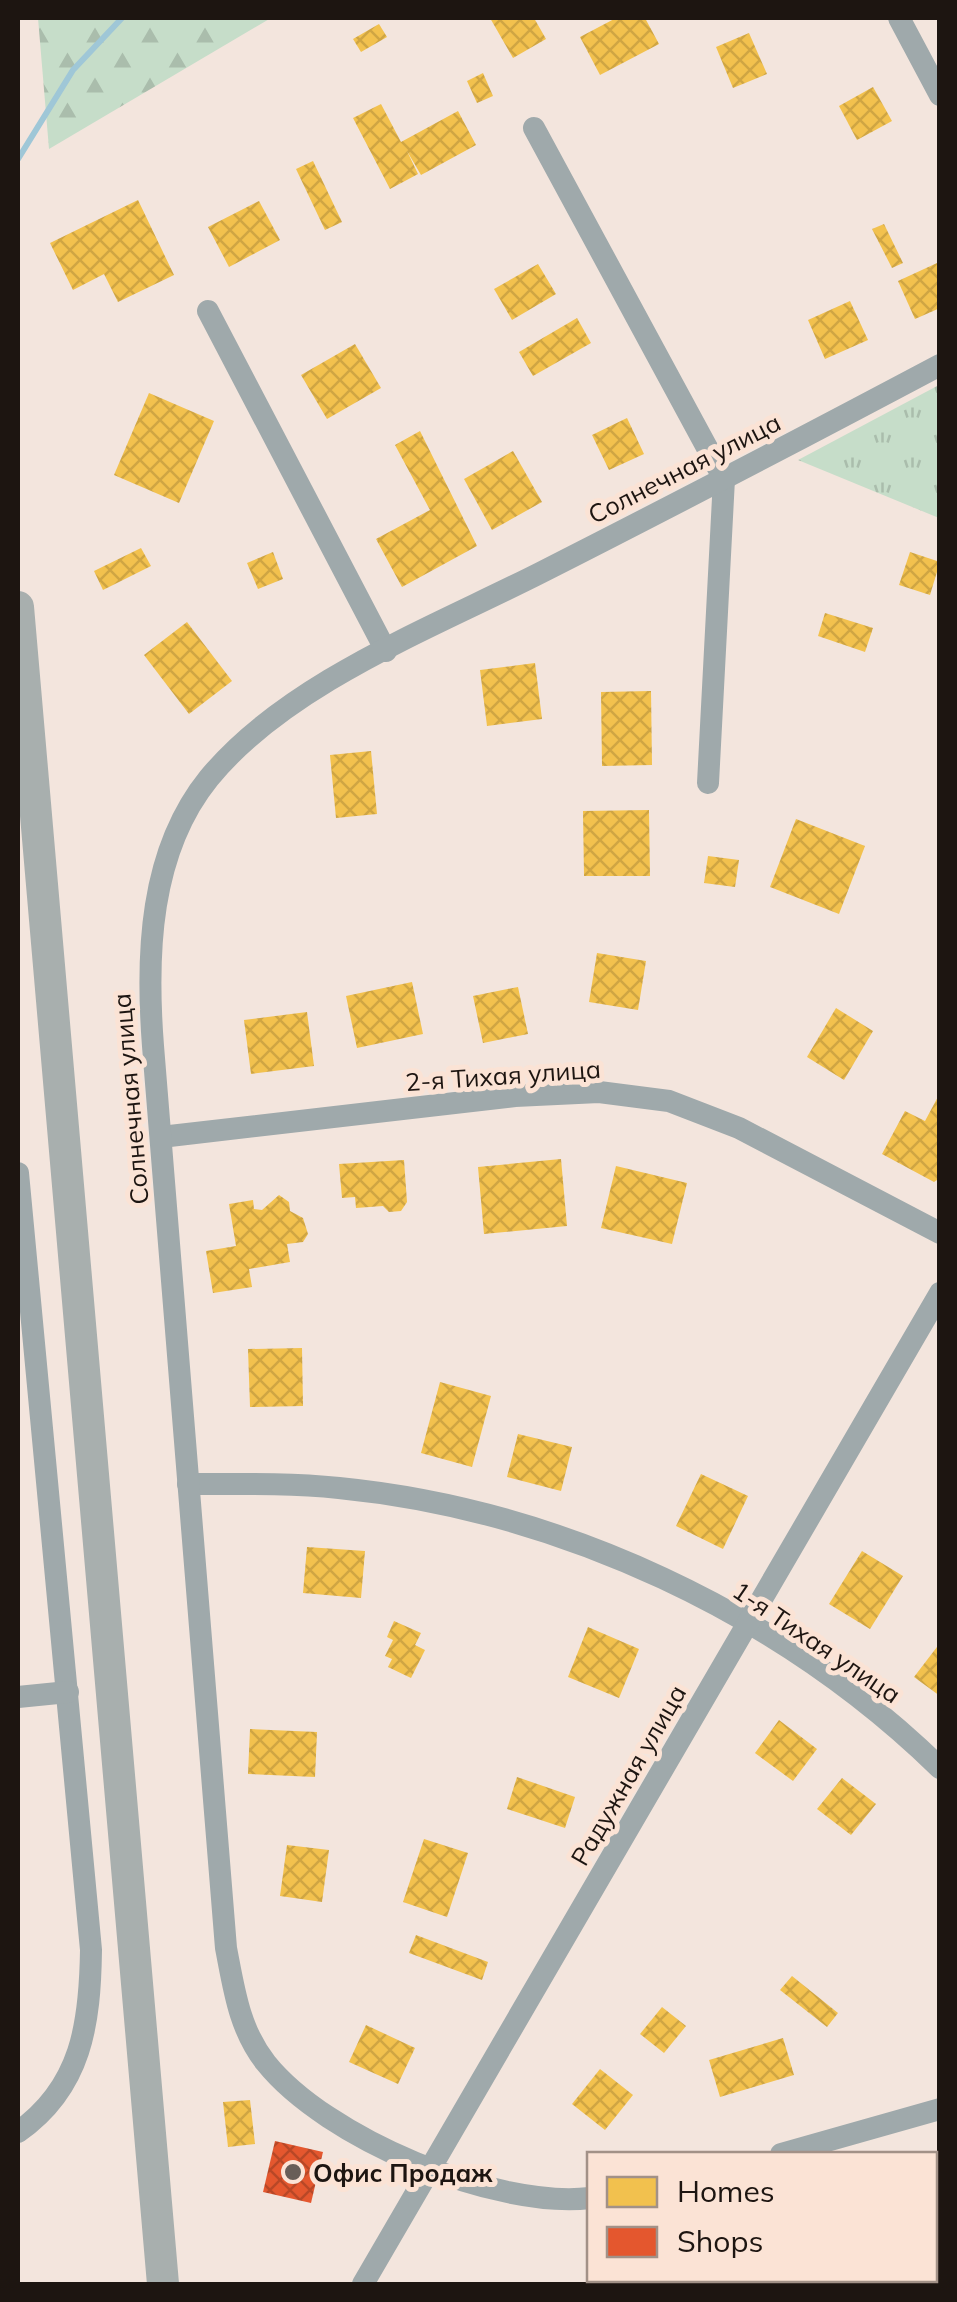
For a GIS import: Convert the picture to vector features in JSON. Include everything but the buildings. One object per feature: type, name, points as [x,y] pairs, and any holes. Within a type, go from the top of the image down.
[{"type":"street","points":[[898,18],[940,95]]},
{"type":"street","points":[[534,128],[724,479],[708,783]]},
{"type":"street","points":[[208,311],[386,651]]},
{"type":"street","name":"Солнечная улица","points":[[587,2198],[558,2202],[494,2191],[430,2170],[299,2096],[266,2062],[241,2022],[226,1948],[148,977],[156,901],[174,837],[208,780],[256,729],[386,651],[940,364]]},
{"type":"street","points":[[18,606],[163,2284]]},
{"type":"street","name":"2-я Тихая улица","points":[[161,1138],[515,1096],[617,1094],[670,1101],[739,1128],[940,1233]]},
{"type":"street","points":[[18,1173],[92,1950],[86,2037],[68,2076],[36,2119],[18,2132]]},
{"type":"street","name":"Радужная улица","points":[[363,2284],[940,1293]]},
{"type":"street","points":[[18,1410],[42,1408]]},
{"type":"street","name":"1-я Тихая улица","points":[[188,1484],[340,1488],[439,1504],[540,1530],[657,1576],[749,1622],[908,1738],[940,1768]]},
{"type":"street","points":[[18,1697],[68,1692]]},
{"type":"street","points":[[788,2152],[940,2109]]},
{"type":"green space","points":[[38,18],[271,18],[49,149]]},
{"type":"green space","points":[[939,385],[939,518],[798,460]]},
{"type":"green space","points":[[939,2217],[937,2284],[665,2284],[937,2282]]},
{"type":"waterway","points":[[18,159],[73,70],[122,18]]},
{"type":"place","name":"Офис Продаж","points":[[293,2172]]}]
